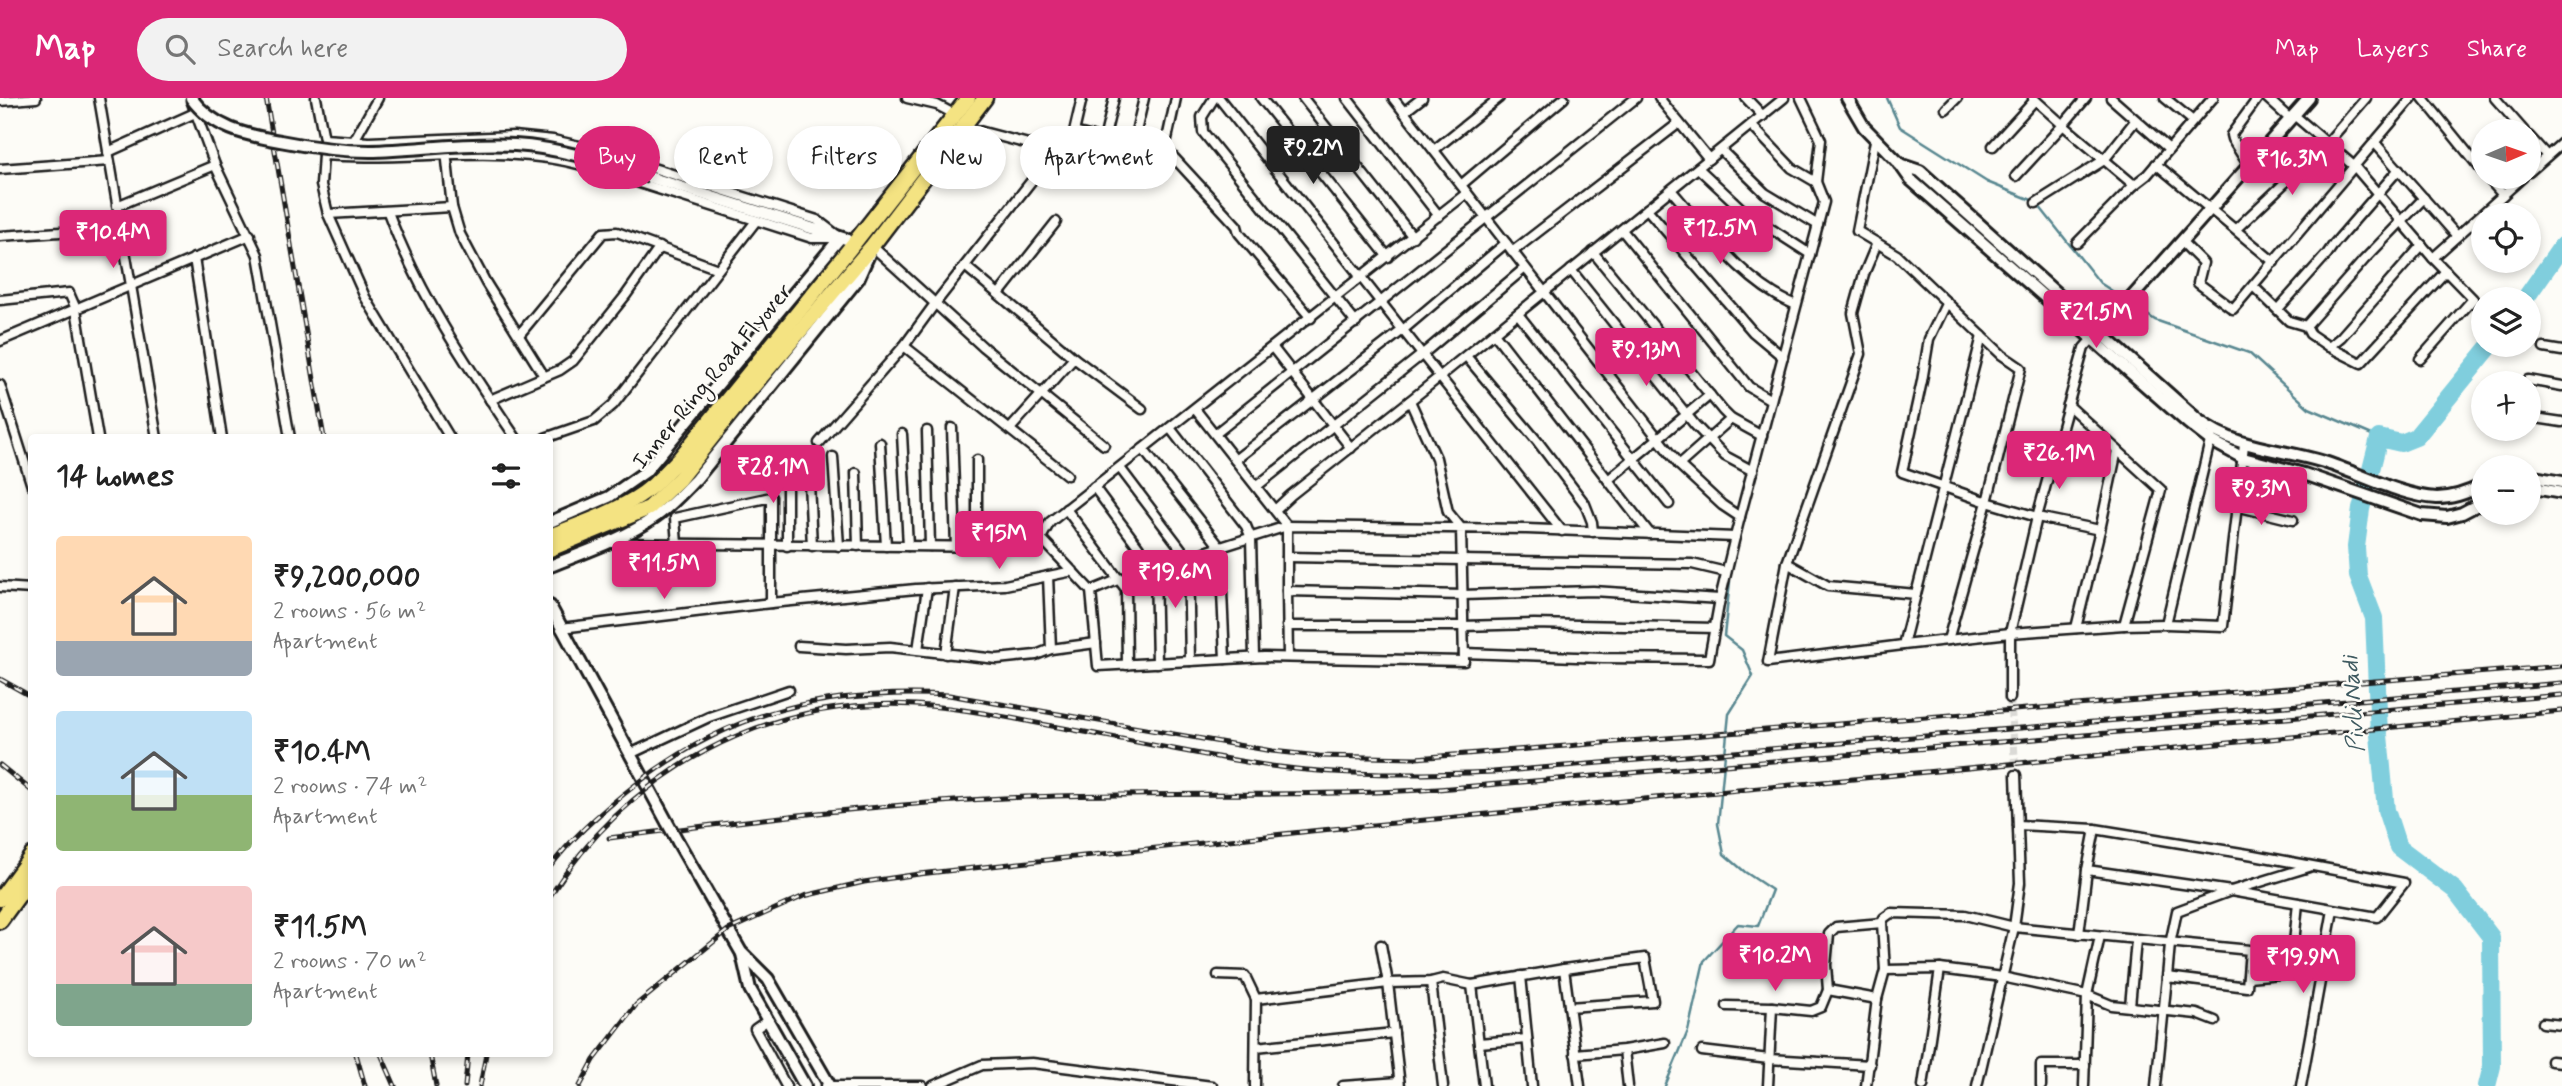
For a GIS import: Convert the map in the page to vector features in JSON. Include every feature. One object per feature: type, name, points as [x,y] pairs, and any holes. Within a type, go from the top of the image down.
[{"type":"highway","name":"Inner Ring Road Flyover","points":[[553,548],[632,517],[666,494],[850,260],[855,242],[968,98]]},
{"type":"highway","name":"Inner Ring Road Flyover","points":[[965,126],[985,98]]},
{"type":"highway","name":"Inner Ring Road Flyover","points":[[553,535],[600,517],[636,498],[654,484],[679,459],[850,260],[872,246],[916,189]]},
{"type":"highway","points":[[0,900],[28,862]]},
{"type":"highway","points":[[0,921],[28,882]]},
{"type":"street","points":[[0,101],[36,98]]},
{"type":"street","points":[[99,98],[155,434]]},
{"type":"street","points":[[183,98],[195,113]]},
{"type":"street","points":[[191,98],[215,165],[250,235],[263,274],[289,434]]},
{"type":"street","points":[[191,98],[215,121],[238,132],[316,148],[369,151],[484,145],[536,147],[579,155],[855,242]]},
{"type":"street","points":[[316,98],[324,139],[321,185],[328,214],[369,306],[448,434]]},
{"type":"street","points":[[352,157],[352,142],[378,98]]},
{"type":"street","points":[[907,98],[937,105],[954,114]]},
{"type":"street","points":[[1075,126],[1082,98]]},
{"type":"street","points":[[1107,126],[1114,98]]},
{"type":"street","points":[[1137,126],[1144,98]]},
{"type":"street","points":[[1170,126],[1176,98]]},
{"type":"street","points":[[1356,323],[1203,132],[1202,117],[1217,98],[1404,329],[1562,531]]},
{"type":"street","points":[[1261,98],[1388,257]]},
{"type":"street","points":[[1303,98],[1413,237]]},
{"type":"street","points":[[1346,98],[1440,216]]},
{"type":"street","points":[[1393,98],[1679,465],[1722,505],[1740,517]]},
{"type":"street","points":[[1404,112],[1422,98]]},
{"type":"street","points":[[1434,150],[1499,98]]},
{"type":"street","points":[[1461,185],[1564,98]]},
{"type":"street","points":[[1215,434],[1636,98]]},
{"type":"street","points":[[1659,98],[1709,159]]},
{"type":"street","points":[[1746,98],[1763,116]]},
{"type":"street","points":[[1275,510],[1784,98]]},
{"type":"street","points":[[1464,653],[1709,659],[1726,572],[1824,202],[1816,182],[1821,140],[1801,98]]},
{"type":"street","points":[[1847,98],[1875,141],[1899,163],[1910,180],[2212,435],[2243,458],[2322,480],[2407,511],[2433,517],[2448,517],[2471,508]]},
{"type":"street","points":[[1946,109],[1956,98]]},
{"type":"street","points":[[2016,176],[2086,98]]},
{"type":"street","points":[[2111,98],[2169,149]]},
{"type":"street","points":[[2165,98],[2193,121]]},
{"type":"street","points":[[2077,243],[2156,164],[2213,98]]},
{"type":"street","points":[[2249,166],[2231,135],[2258,98]]},
{"type":"street","points":[[2267,98],[2355,167],[2433,258],[2473,299],[2420,359]]},
{"type":"street","points":[[2010,698],[2010,633],[2036,517],[2084,348],[2309,98]]},
{"type":"street","points":[[2236,229],[2327,143],[2366,98]]},
{"type":"street","points":[[2182,242],[2203,263],[2198,284],[2234,309],[2412,98]]},
{"type":"street","points":[[2423,98],[2471,157]]},
{"type":"street","points":[[2495,98],[2514,119]]},
{"type":"street","points":[[1993,146],[2034,99],[2134,185]]},
{"type":"street","points":[[0,169],[108,156],[195,113]]},
{"type":"street","points":[[2036,203],[2104,160],[2135,121]]},
{"type":"street","points":[[1513,251],[1679,123]]},
{"type":"street","points":[[1751,125],[1792,168],[1816,182]]},
{"type":"street","points":[[324,139],[352,142],[524,136],[573,144],[817,220],[839,238]]},
{"type":"street","points":[[446,138],[452,206],[460,234],[486,283],[544,376]]},
{"type":"street","points":[[819,443],[904,346],[1055,151],[1006,138]]},
{"type":"street","points":[[1875,141],[1857,231],[1896,255],[2002,355],[2021,368],[1948,640]]},
{"type":"street","points":[[2375,143],[2457,236]]},
{"type":"street","points":[[2541,161],[2562,143]]},
{"type":"street","points":[[2541,149],[2547,156]]},
{"type":"street","points":[[1721,150],[1765,193],[1818,225]]},
{"type":"street","points":[[323,155],[352,157],[516,154],[568,161],[812,238],[839,238]]},
{"type":"street","points":[[1177,161],[1237,226],[1239,233],[1311,318]]},
{"type":"street","points":[[2156,164],[2274,262]]},
{"type":"street","points":[[117,206],[215,165]]},
{"type":"street","points":[[1698,168],[1745,212],[1810,254]]},
{"type":"street","points":[[2278,309],[2399,169]]},
{"type":"street","points":[[2497,189],[2502,195]]},
{"type":"street","points":[[2495,203],[2509,189]]},
{"type":"street","points":[[1671,190],[1722,248],[1756,281],[1777,297],[1796,305]]},
{"type":"street","points":[[607,543],[1003,547],[1041,538],[1050,522],[1066,509],[1467,194]]},
{"type":"street","points":[[2306,326],[2424,198]]},
{"type":"street","points":[[328,214],[452,206]]},
{"type":"street","points":[[1647,209],[1753,332],[1783,357]]},
{"type":"street","points":[[388,212],[398,239],[438,317],[513,434]]},
{"type":"street","points":[[553,436],[584,426],[603,414],[756,220]]},
{"type":"street","points":[[999,294],[1056,222]]},
{"type":"street","points":[[2433,258],[2471,227]]},
{"type":"street","points":[[0,236],[121,228]]},
{"type":"street","points":[[1622,230],[1749,387],[1771,400]]},
{"type":"street","points":[[519,335],[603,233],[617,232],[718,269]]},
{"type":"street","points":[[0,341],[250,235]]},
{"type":"street","points":[[553,522],[609,497],[645,472],[839,238]]},
{"type":"street","points":[[1235,460],[1404,329],[1506,243]]},
{"type":"street","points":[[1877,243],[1864,274],[1853,313],[1861,355],[1787,563],[1768,662],[2010,633],[2124,625],[2223,626],[2245,445]]},
{"type":"street","points":[[2329,347],[2341,337],[2422,245]]},
{"type":"street","points":[[553,565],[607,543],[656,516],[696,479],[858,279],[872,246],[934,305],[1041,396],[1104,445]]},
{"type":"street","points":[[490,400],[567,366],[580,355],[660,247]]},
{"type":"street","points":[[1593,253],[1731,419],[1762,436]]},
{"type":"street","points":[[194,258],[221,434]]},
{"type":"street","points":[[965,265],[1074,358],[1142,409]]},
{"type":"street","points":[[1257,486],[1423,354],[1525,268]]},
{"type":"street","points":[[1571,270],[1708,440],[1725,456],[1752,471]]},
{"type":"street","points":[[2253,286],[2289,321],[2306,326],[2310,334],[2329,347],[2361,363],[2446,271]]},
{"type":"street","points":[[0,300],[69,293],[76,309],[97,434]]},
{"type":"street","points":[[1947,302],[1929,339],[1902,472],[2036,517],[2100,530]]},
{"type":"street","points":[[1518,314],[1669,504]]},
{"type":"street","points":[[1494,333],[1650,534]]},
{"type":"street","points":[[1903,645],[1982,336]]},
{"type":"street","points":[[904,346],[1067,475]]},
{"type":"street","points":[[1273,348],[1350,448]]},
{"type":"street","points":[[2544,348],[2562,351]]},
{"type":"street","points":[[1466,356],[1538,442],[1585,504],[1593,532]]},
{"type":"street","points":[[1010,429],[1074,358]]},
{"type":"street","points":[[2541,382],[2562,386]]},
{"type":"street","points":[[0,385],[28,473]]},
{"type":"street","points":[[1608,480],[1710,395]]},
{"type":"street","points":[[1041,538],[1091,591],[1098,666],[1254,657],[1464,661],[1461,528],[1448,512],[1436,458],[1410,401]]},
{"type":"street","points":[[2068,405],[2161,489],[2124,625]]},
{"type":"street","points":[[1195,409],[1287,526],[1288,657]]},
{"type":"street","points":[[1679,465],[1731,419]]},
{"type":"street","points":[[2541,419],[2562,422]]},
{"type":"street","points":[[952,428],[956,547]]},
{"type":"street","points":[[1170,428],[1238,515],[1251,538],[1254,657]]},
{"type":"street","points":[[927,431],[930,546]]},
{"type":"street","points":[[902,434],[908,546]]},
{"type":"street","points":[[2212,435],[2327,463],[2410,492],[2438,498],[2471,490]]},
{"type":"street","points":[[2166,624],[2212,435]]},
{"type":"street","points":[[880,443],[886,546]]},
{"type":"street","points":[[1143,449],[1220,547],[1225,659]]},
{"type":"street","points":[[2076,628],[2117,450]]},
{"type":"street","points":[[833,457],[839,546]]},
{"type":"street","points":[[977,547],[978,460]]},
{"type":"street","points":[[808,461],[813,545]]},
{"type":"street","points":[[787,465],[787,546]]},
{"type":"street","points":[[1119,468],[1188,558],[1190,661]]},
{"type":"street","points":[[856,473],[858,546]]},
{"type":"street","points":[[2541,478],[2562,482]]},
{"type":"street","points":[[1094,487],[1155,569],[1157,663]]},
{"type":"street","points":[[2541,489],[2562,493]]},
{"type":"street","points":[[677,544],[675,518],[771,496],[771,603]]},
{"type":"street","points":[[2236,506],[2293,520]]},
{"type":"street","points":[[1066,509],[1120,579],[1127,593],[1127,665]]},
{"type":"street","points":[[1091,591],[1120,579],[1287,526],[1461,528],[1735,537]]},
{"type":"street","points":[[1287,557],[1692,564],[1726,572]]},
{"type":"street","points":[[1787,563],[1828,586],[1916,594]]},
{"type":"street","points":[[561,628],[771,603],[927,588],[1004,585],[1073,571]]},
{"type":"street","points":[[1048,576],[1051,649]]},
{"type":"street","points":[[0,587],[28,589]]},
{"type":"street","points":[[946,654],[955,587]]},
{"type":"street","points":[[918,650],[927,588]]},
{"type":"street","points":[[1287,591],[1462,595],[1593,591],[1720,599]]},
{"type":"street","points":[[553,612],[741,952],[768,979],[828,1085],[922,1086]]},
{"type":"street","points":[[1287,626],[1534,624],[1714,628]]},
{"type":"street","points":[[799,646],[918,650],[997,659],[1096,643]]},
{"type":"street","points":[[630,754],[709,717],[789,690]]},
{"type":"street","points":[[1977,1086],[2014,927],[2021,883],[2016,775]]},
{"type":"street","points":[[2018,825],[2095,829],[2403,883],[2376,918],[2231,891],[2087,870]]},
{"type":"street","points":[[2079,934],[2095,829]]},
{"type":"street","points":[[2155,1086],[2170,944],[2177,911],[2312,866]]},
{"type":"street","points":[[2248,977],[2291,973],[2298,903]]},
{"type":"street","points":[[2301,1086],[2333,910]]},
{"type":"street","points":[[1866,1086],[1877,999],[1885,970],[1882,923],[1891,913],[1965,915],[2014,927],[2250,950],[2247,986],[2167,977]]},
{"type":"street","points":[[1727,1006],[1811,1011],[1821,1007],[1828,990],[1826,965],[1829,934],[1836,927],[1882,923]]},
{"type":"street","points":[[2084,1086],[2088,995],[2100,936]]},
{"type":"street","points":[[2130,1006],[2136,940]]},
{"type":"street","points":[[1343,1086],[1399,1084],[1381,945]]},
{"type":"street","points":[[741,952],[750,989],[806,1086]]},
{"type":"street","points":[[1255,999],[1443,979],[1472,985],[1644,958],[1653,1001],[1569,1007]]},
{"type":"street","points":[[1564,969],[1580,1086]]},
{"type":"street","points":[[1885,970],[1940,969],[2002,977],[2088,995],[2110,1005],[2197,1014],[2215,1021]]},
{"type":"street","points":[[1923,1086],[1940,969]]},
{"type":"street","points":[[1218,975],[1245,976],[1255,999],[1255,1086]]},
{"type":"street","points":[[1521,976],[1532,1086]]},
{"type":"street","points":[[1431,982],[1443,1086]]},
{"type":"street","points":[[1472,985],[1484,1086]]},
{"type":"street","points":[[1828,990],[1877,999]]},
{"type":"street","points":[[1768,1086],[1772,1007]]},
{"type":"street","points":[[768,1020],[755,1028],[786,1086]]},
{"type":"street","points":[[2543,1023],[2562,1025]]},
{"type":"street","points":[[1256,1047],[1394,1033]]},
{"type":"street","points":[[1479,1043],[1527,1040]]},
{"type":"street","points":[[1575,1054],[1665,1043]]},
{"type":"street","points":[[1624,1050],[1628,1086]]},
{"type":"street","points":[[1702,1051],[1769,1059],[1870,1065]]},
{"type":"street","points":[[2551,1061],[2562,1062]]},
{"type":"street","points":[[933,1086],[982,1065],[1032,1063],[1212,1086]]},
{"type":"street","points":[[2041,1086],[2041,1065],[2085,1065]]},
{"type":"waterway","points":[[1887,98],[1900,127],[1987,182],[2034,201]]},
{"type":"waterway","points":[[2039,206],[2100,283],[2126,300]]},
{"type":"waterway","name":"Pivli Nadi","points":[[2533,287],[2562,246]]},
{"type":"waterway","points":[[2131,304],[2155,320],[2249,353],[2309,408],[2379,438]]},
{"type":"waterway","name":"Pivli Nadi","points":[[2481,357],[2416,437],[2401,443],[2379,438],[2361,509],[2356,547],[2358,576],[2374,618],[2379,735],[2386,810],[2398,847],[2455,890],[2491,937],[2492,1066],[2487,1086]]},
{"type":"waterway","points":[[1665,1086],[1688,1031],[1704,961],[1738,924],[1758,926],[1772,890],[1724,854],[1718,824],[1729,714],[1753,676],[1742,650],[1724,636],[1730,581]]},
{"type":"tunnel","points":[[2010,698],[2016,775]]},
{"type":"railway","points":[[266,98],[323,434]]},
{"type":"railway","points":[[553,863],[579,834],[622,795],[707,738],[782,709],[862,696],[949,695],[1272,751],[1319,756],[1416,758],[2562,666]]},
{"type":"railway","points":[[0,679],[28,695]]},
{"type":"railway","points":[[553,892],[583,852],[620,812],[661,778],[707,750],[755,729],[807,713],[860,705],[916,705],[1001,716],[1271,766],[1354,773],[1437,774],[1493,772],[2562,683]]},
{"type":"railway","points":[[609,838],[855,809],[954,801],[1438,789],[2562,695]]},
{"type":"railway","points":[[580,1086],[594,1060],[636,1005],[728,930],[804,896],[864,882],[1311,831],[2562,711]]},
{"type":"railway","points":[[0,765],[28,788]]},
{"type":"railway","points":[[357,1057],[365,1086]]},
{"type":"railway","points":[[382,1057],[395,1086]]},
{"type":"railway","points":[[431,1057],[436,1086]]},
{"type":"railway","points":[[465,1086],[468,1057]]},
{"type":"railway","points":[[480,1086],[485,1057]]}]
